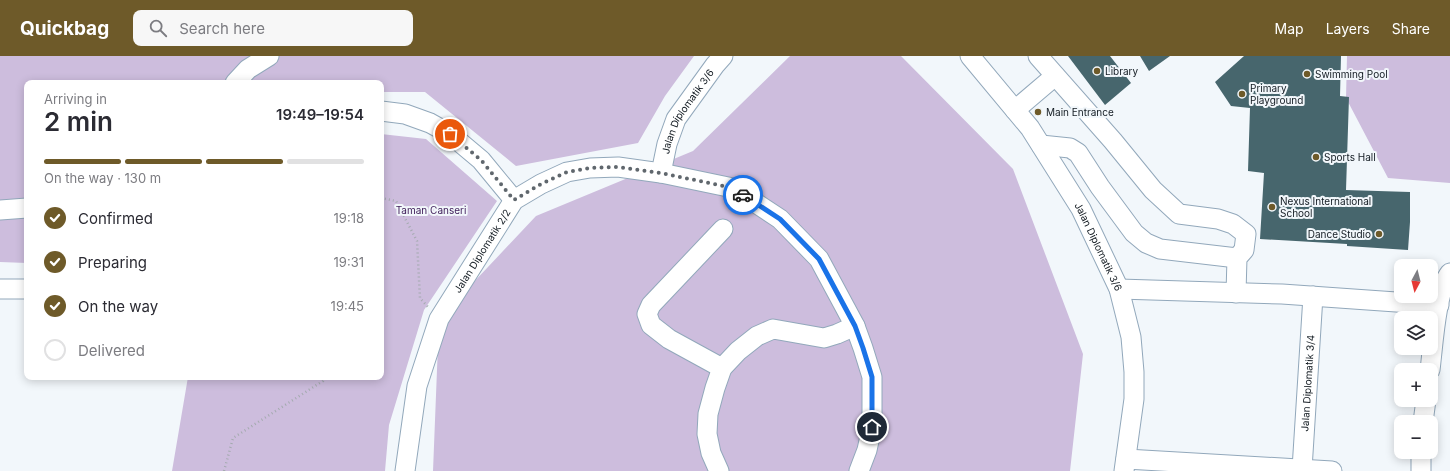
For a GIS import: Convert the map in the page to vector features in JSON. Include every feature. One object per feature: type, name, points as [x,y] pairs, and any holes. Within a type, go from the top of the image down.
[{"type":"street","points":[[238,80],[248,69],[269,56]]},
{"type":"street","name":"Jalan Diplomatik 3/6","points":[[661,173],[667,144],[676,119],[715,65],[724,56]]},
{"type":"street","name":"Jalan Diplomatik 3/6","points":[[970,56],[1016,110],[1041,145],[1081,209],[1119,289],[1131,337],[1134,372],[1134,399],[1125,465]]},
{"type":"street","points":[[1038,56],[1113,141],[1153,190],[1179,214],[1218,219],[1233,224],[1246,234],[1244,250],[1237,258],[1236,293]]},
{"type":"street","points":[[1016,110],[1055,76]]},
{"type":"street","points":[[384,111],[405,114],[430,123],[450,134],[481,160],[514,200]]},
{"type":"street","points":[[1041,145],[1070,148],[1078,154],[1134,234],[1146,243],[1160,248],[1237,258]]},
{"type":"street","name":"Jalan Diplomatik 2/2","points":[[405,471],[417,386],[439,319],[514,200],[541,184],[567,172],[590,168],[618,167],[661,173],[733,188],[780,219],[819,259],[855,326],[872,377],[872,427],[867,450],[859,471]]},
{"type":"street","points":[[0,210],[24,208]]},
{"type":"street","points":[[722,368],[669,339],[651,325],[647,314],[651,305],[723,229]]},
{"type":"street","points":[[1431,363],[1439,305],[1446,278],[1450,273]]},
{"type":"street","points":[[0,289],[24,289]]},
{"type":"street","points":[[1119,289],[1313,296],[1439,305]]},
{"type":"street","name":"Jalan Diplomatik 3/4","points":[[1302,469],[1313,296]]},
{"type":"street","points":[[719,471],[711,453],[707,434],[708,414],[722,368],[742,348],[757,336],[774,329],[824,338],[855,326]]},
{"type":"street","points":[[1421,459],[1421,471]]},
{"type":"street","points":[[1125,465],[1332,471]]},
{"type":"path","points":[[384,199],[396,201],[417,241],[420,298],[439,319]]},
{"type":"path","points":[[224,471],[234,438],[323,380]]},
{"type":"green space","points":[[0,56],[694,56],[665,96],[638,143],[516,166],[425,92],[384,92],[384,80],[24,80],[24,263],[0,262]]},
{"type":"green space","points":[[790,56],[901,56],[1013,169],[1083,354],[1070,471],[433,471],[439,319],[536,216],[693,151]]},
{"type":"green space","points":[[1347,56],[1450,56],[1450,183],[1388,178],[1346,98]]},
{"type":"green space","name":"Taman Canseri","points":[[384,134],[426,139],[497,201],[424,310],[389,425],[385,471],[172,471],[187,380],[384,380]]},
{"type":"building","name":"Library","points":[[1068,56],[1110,56],[1131,83],[1105,105]]},
{"type":"building","points":[[1140,56],[1170,56],[1149,71]]},
{"type":"building","points":[[1244,56],[1341,56],[1340,96],[1349,97],[1346,190],[1410,192],[1408,250],[1347,246],[1347,244],[1260,239],[1264,173],[1248,171],[1250,108],[1231,106],[1215,82]]},
{"type":"way so far","points":[[450,134],[481,160],[514,200],[541,184],[567,172],[590,168],[618,167],[661,173],[733,188],[743,195]]},
{"type":"place","name":"Library","points":[[1097,71]]},
{"type":"place","name":"Swimming Pool","points":[[1307,74]]},
{"type":"place","name":"Primary Playground","points":[[1242,94]]},
{"type":"place","name":"Main Entrance","points":[[1038,112]]},
{"type":"place","name":"Sports Hall","points":[[1316,157]]},
{"type":"place","name":"Nexus International School","points":[[1272,207]]},
{"type":"place","name":"Dance Studio","points":[[1379,234]]},
{"type":"route","points":[[743,195],[780,219],[819,259],[855,326],[863,348],[872,377],[872,427]]}]
